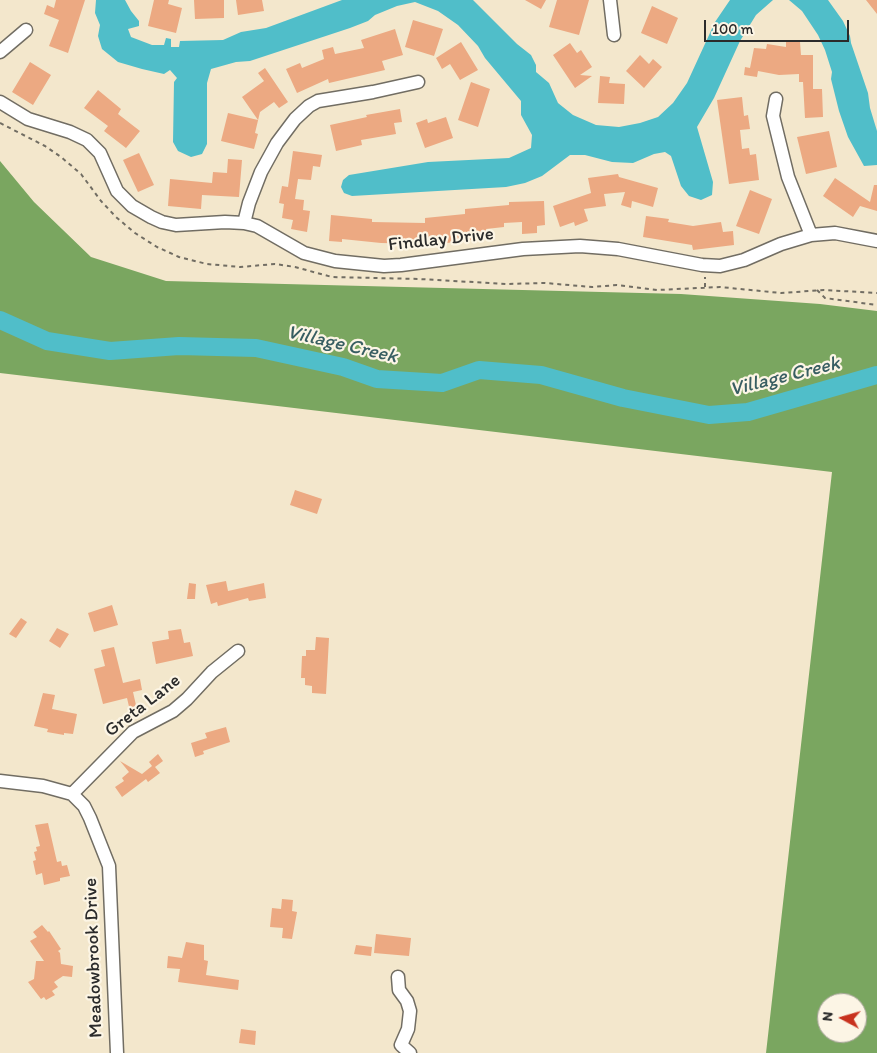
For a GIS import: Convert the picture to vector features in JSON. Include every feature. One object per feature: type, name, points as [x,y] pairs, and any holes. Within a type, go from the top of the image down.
[{"type":"street","points":[[610,0],[614,35]]},
{"type":"street","points":[[0,52],[26,30]]},
{"type":"street","points":[[244,223],[249,203],[261,172],[277,142],[295,119],[309,106],[318,101],[418,82]]},
{"type":"street","points":[[776,99],[773,116],[788,177],[811,235]]},
{"type":"street","name":"Findlay Drive","points":[[0,102],[28,119],[70,132],[87,140],[100,153],[117,191],[132,206],[151,217],[176,225],[225,222],[257,226],[304,253],[335,261],[384,266],[402,265],[523,249],[580,246],[618,249],[702,265],[720,266],[744,260],[781,244],[811,235],[835,233],[877,241]]},
{"type":"street","name":"Greta Lane","points":[[72,794],[133,732],[173,711],[212,672],[238,650]]},
{"type":"street","points":[[0,781],[43,786],[72,794]]},
{"type":"street","name":"Meadowbrook Drive","points":[[72,794],[84,806],[109,866],[117,1053]]},
{"type":"street","points":[[398,977],[399,990],[407,1001],[410,1011],[408,1029],[401,1045],[410,1053]]},
{"type":"path","points":[[817,290],[825,298],[877,305]]},
{"type":"green space","points":[[0,161],[34,202],[91,257],[166,281],[681,294],[820,304],[877,311],[877,1053],[766,1053],[832,472],[0,373]]},
{"type":"water","points":[[96,0],[125,0],[139,21],[139,26],[128,29],[131,37],[152,45],[164,45],[166,38],[171,39],[171,47],[179,47],[180,41],[223,40],[241,32],[266,28],[342,0],[473,0],[517,44],[531,55],[536,65],[536,72],[549,83],[558,103],[573,115],[596,125],[619,127],[658,117],[673,103],[687,83],[715,22],[730,0],[773,0],[756,15],[740,41],[714,98],[697,127],[713,182],[712,195],[701,200],[689,196],[681,186],[671,156],[665,152],[654,154],[633,163],[612,162],[585,155],[570,155],[542,176],[525,183],[506,187],[352,196],[344,193],[341,187],[343,180],[349,175],[428,162],[509,158],[531,148],[532,135],[521,115],[521,101],[485,58],[478,46],[458,25],[438,11],[415,2],[397,6],[350,28],[250,61],[236,62],[211,69],[207,83],[207,144],[202,154],[191,157],[178,151],[173,142],[174,82],[177,78],[170,70],[164,74],[118,62],[102,49],[98,36],[100,25],[95,13]]},
{"type":"water","points":[[789,0],[828,0],[843,21],[850,36],[868,93],[870,108],[877,131],[877,165],[864,166],[848,137],[839,111],[831,79],[832,72],[825,50],[818,35],[802,11]]},
{"type":"building","points":[[56,0],[85,0],[68,53],[49,46],[59,20],[44,14],[47,5],[54,8]]},
{"type":"building","points":[[154,0],[169,0],[168,4],[182,8],[176,33],[148,26]]},
{"type":"building","points":[[194,0],[224,0],[224,18],[195,19]]},
{"type":"building","points":[[236,0],[262,0],[264,11],[238,15]]},
{"type":"building","points":[[525,0],[546,0],[541,9]]},
{"type":"building","points":[[557,0],[589,0],[579,35],[549,27]]},
{"type":"building","points":[[866,0],[877,0],[877,14]]},
{"type":"building","points":[[652,6],[678,18],[667,44],[641,33]]},
{"type":"building","points":[[413,20],[443,29],[434,56],[405,47]]},
{"type":"building","points":[[395,29],[403,55],[382,61],[385,70],[329,83],[328,79],[297,93],[286,69],[300,63],[302,68],[324,59],[322,50],[333,47],[335,54],[364,48],[361,40]]},
{"type":"building","points":[[461,42],[478,70],[460,80],[450,64],[442,69],[436,58]]},
{"type":"building","points":[[786,42],[800,42],[801,55],[813,55],[813,89],[822,89],[823,117],[805,118],[803,82],[799,82],[799,74],[779,75],[758,71],[757,77],[744,75],[745,67],[750,68],[754,48],[766,49],[767,44],[786,47]]},
{"type":"building","points":[[570,43],[577,53],[581,50],[592,67],[580,75],[592,76],[575,88],[553,55]]},
{"type":"building","points":[[640,55],[649,64],[653,59],[662,67],[644,88],[626,71]]},
{"type":"building","points":[[30,62],[51,75],[33,105],[12,92]]},
{"type":"building","points":[[265,68],[288,102],[279,108],[274,102],[260,112],[255,133],[258,134],[254,149],[221,141],[228,113],[258,120],[242,97],[264,81],[258,73]]},
{"type":"building","points":[[600,76],[610,77],[609,83],[625,84],[624,104],[598,103]]},
{"type":"building","points":[[471,82],[490,89],[478,127],[458,120]]},
{"type":"building","points":[[98,90],[121,109],[118,114],[140,131],[126,148],[104,131],[108,126],[84,108]]},
{"type":"building","points":[[742,97],[744,116],[748,115],[750,129],[740,130],[742,149],[749,148],[750,155],[756,154],[759,180],[729,184],[717,100]]},
{"type":"building","points":[[400,109],[402,122],[394,123],[396,134],[361,140],[362,145],[336,151],[330,125],[367,117],[366,115]]},
{"type":"building","points":[[446,117],[453,138],[425,148],[416,123],[427,119],[428,123]]},
{"type":"building","points":[[829,131],[837,167],[806,174],[797,137]]},
{"type":"building","points":[[293,151],[322,155],[320,167],[313,166],[311,180],[298,179],[295,199],[304,200],[303,210],[310,211],[307,232],[291,229],[293,220],[282,218],[284,204],[279,203],[282,186],[288,187]]},
{"type":"building","points":[[139,153],[154,185],[138,192],[123,160]]},
{"type":"building","points":[[228,159],[242,160],[239,197],[202,195],[201,209],[168,206],[170,179],[212,183],[213,172],[227,173]]},
{"type":"building","points":[[618,174],[619,177],[658,188],[653,207],[632,201],[631,208],[621,205],[625,192],[604,194],[606,206],[584,209],[588,221],[575,226],[574,222],[560,227],[553,206],[591,193],[588,178]]},
{"type":"building","points":[[835,178],[870,202],[874,185],[877,185],[877,211],[860,206],[853,217],[823,196]]},
{"type":"building","points":[[750,190],[772,199],[759,234],[736,226]]},
{"type":"building","points":[[544,201],[545,225],[537,226],[537,233],[522,234],[522,222],[504,223],[504,227],[486,229],[487,238],[447,243],[381,243],[342,239],[342,242],[329,241],[331,215],[372,219],[372,222],[425,223],[425,218],[465,214],[465,209],[509,205],[509,202]]},
{"type":"building","points":[[646,216],[669,219],[668,222],[693,226],[721,222],[723,232],[733,231],[734,245],[693,250],[692,245],[643,237]]},
{"type":"building","points":[[295,490],[322,499],[317,514],[290,505]]},
{"type":"building","points":[[226,581],[228,591],[264,583],[266,598],[249,601],[248,598],[218,606],[217,602],[211,604],[206,585]]},
{"type":"building","points":[[189,583],[196,584],[195,599],[187,599]]},
{"type":"building","points":[[112,605],[118,625],[94,632],[88,613]]},
{"type":"building","points":[[21,618],[27,622],[16,638],[9,634]]},
{"type":"building","points":[[57,628],[69,634],[60,648],[49,641]]},
{"type":"building","points":[[181,629],[184,643],[190,642],[193,656],[156,664],[152,642],[169,639],[168,631]]},
{"type":"building","points":[[316,637],[329,638],[326,694],[312,693],[312,686],[305,685],[305,678],[301,678],[302,656],[306,656],[306,650],[315,650]]},
{"type":"building","points":[[114,647],[123,683],[140,679],[142,690],[133,692],[138,714],[131,715],[127,698],[103,704],[94,669],[105,666],[101,650]]},
{"type":"building","points":[[43,693],[55,695],[52,709],[77,714],[73,734],[64,733],[64,735],[47,732],[48,729],[34,726]]},
{"type":"building","points":[[226,727],[230,742],[203,751],[204,754],[195,757],[191,743],[207,738],[205,733]]},
{"type":"building","points":[[158,754],[163,761],[155,767],[160,773],[148,782],[146,779],[122,797],[115,787],[124,781],[122,778],[129,772],[120,761],[142,774],[152,766],[149,762]]},
{"type":"building","points":[[48,823],[57,862],[61,861],[62,866],[67,865],[70,876],[44,885],[42,873],[36,875],[33,861],[36,860],[34,852],[37,851],[36,847],[40,846],[35,825]]},
{"type":"building","points":[[282,899],[293,900],[292,911],[297,912],[292,939],[282,938],[283,928],[270,927],[272,908],[281,909]]},
{"type":"building","points":[[42,925],[49,931],[61,949],[58,951],[61,964],[73,966],[72,977],[63,976],[54,982],[58,987],[52,991],[55,995],[46,1000],[44,997],[41,999],[28,982],[34,979],[36,961],[44,961],[30,941],[37,937],[33,932]]},
{"type":"building","points":[[376,934],[411,938],[409,956],[374,953]]},
{"type":"building","points":[[186,942],[204,945],[204,960],[208,961],[206,975],[239,980],[238,990],[178,982],[180,969],[167,968],[168,956],[182,958]]},
{"type":"building","points":[[356,945],[372,947],[371,956],[354,954]]},
{"type":"building","points":[[241,1029],[256,1031],[255,1045],[239,1043]]},
{"type":"waterway","name":"Village Creek","points":[[0,320],[47,341],[110,351],[179,346],[256,348],[343,367],[377,379],[442,383],[479,370],[541,375],[623,398],[709,415],[748,412],[877,375]]}]
